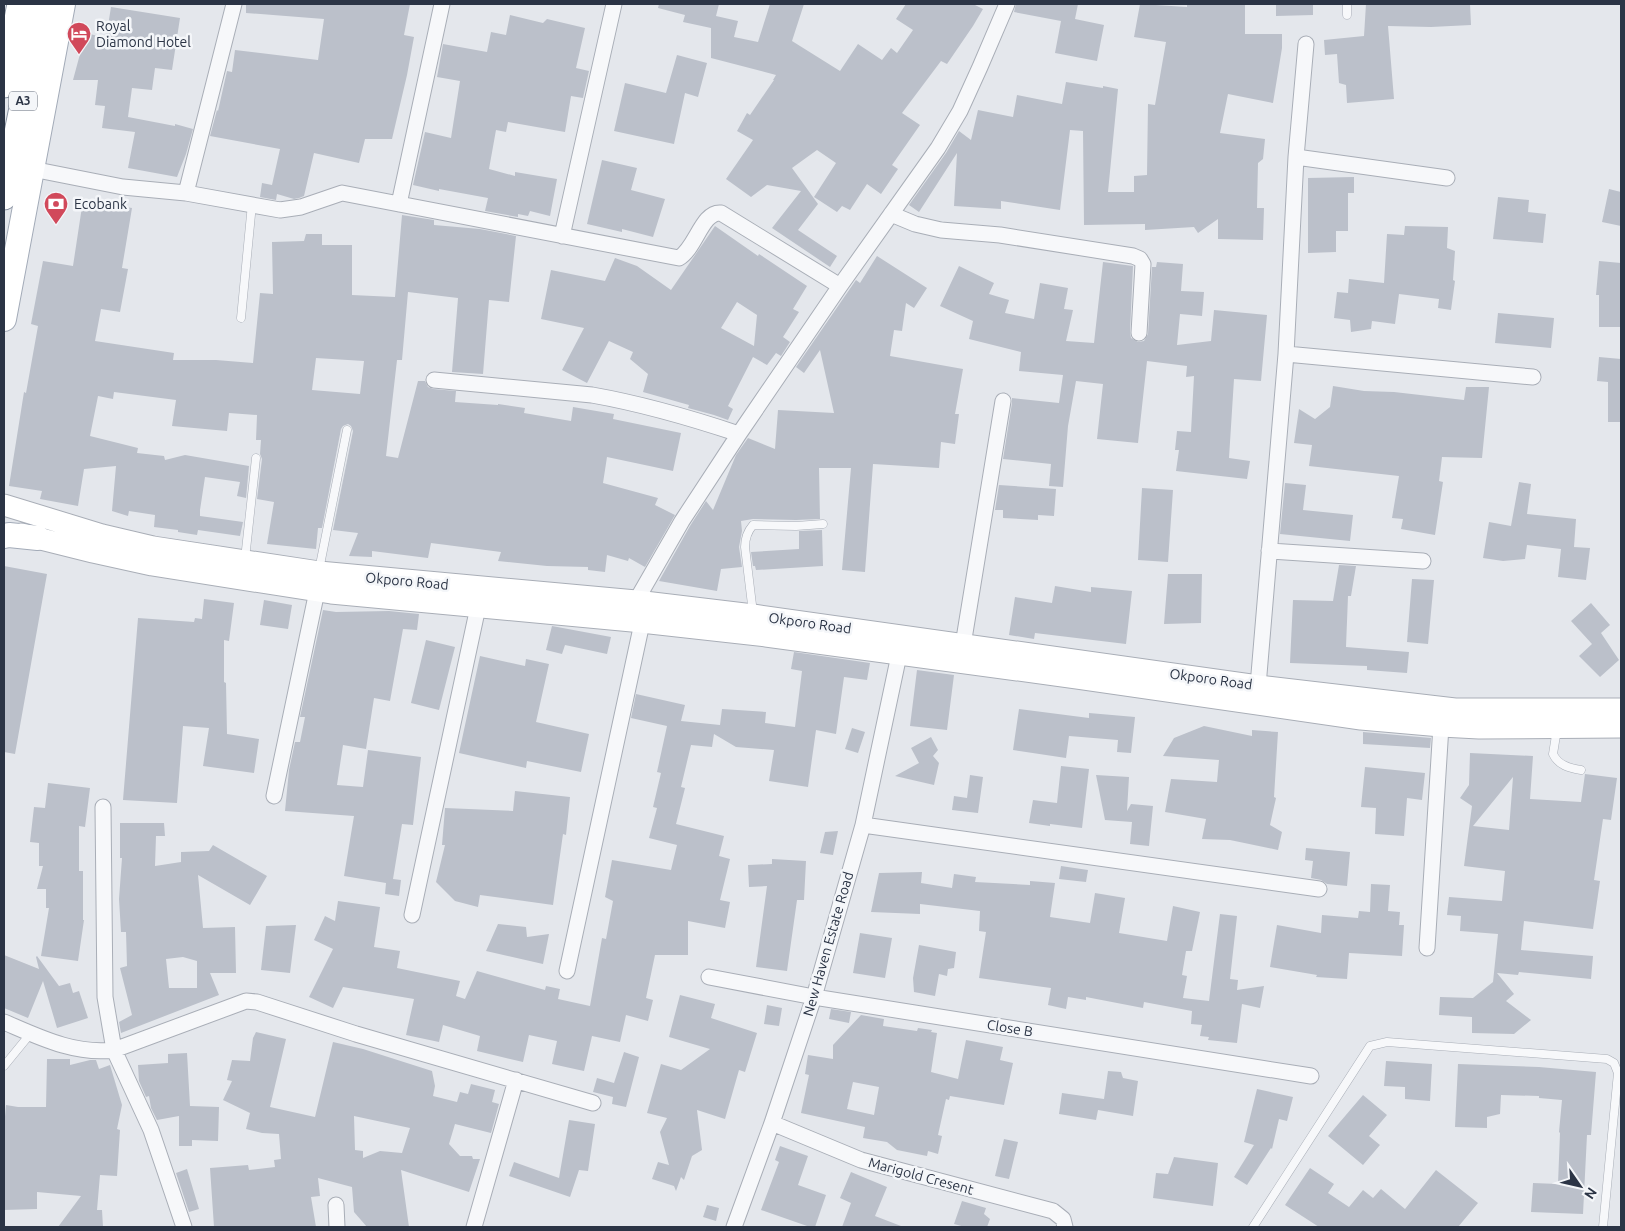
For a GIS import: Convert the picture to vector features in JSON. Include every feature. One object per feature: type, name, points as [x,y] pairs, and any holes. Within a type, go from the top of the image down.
[{"type":"highway","name":"A3","points":[[4,85],[20,4]]},
{"type":"highway","name":"A3","points":[[4,197],[43,4]]},
{"type":"main road","points":[[4,319],[63,4]]},
{"type":"main road","name":"Okporo Road","points":[[4,505],[111,537],[153,547],[244,561],[318,582],[478,607],[766,636],[1361,719],[1479,728],[1621,727]]},
{"type":"main road","name":"Okporo Road","points":[[4,529],[152,565],[318,582],[636,601],[754,615],[1258,686],[1455,709],[1621,709]]},
{"type":"main road","points":[[4,536],[38,538]]},
{"type":"street","points":[[186,193],[234,4]]},
{"type":"street","points":[[399,204],[442,4]]},
{"type":"street","points":[[562,236],[614,4]]},
{"type":"street","points":[[636,601],[682,522],[739,434],[840,286],[938,148],[960,111],[1007,4]]},
{"type":"street","points":[[1258,686],[1286,354],[1296,158],[1306,44]]},
{"type":"street","points":[[1296,158],[1448,178]]},
{"type":"street","points":[[32,169],[123,187],[186,193],[280,210],[316,203],[335,194],[342,193],[679,258],[686,254],[708,217],[716,212],[721,213],[840,286]]},
{"type":"street","points":[[891,214],[915,224],[941,230],[1000,234],[1133,256],[1140,259],[1143,264],[1139,333]]},
{"type":"street","points":[[1286,354],[1533,377]]},
{"type":"street","points":[[434,380],[609,398],[675,414],[739,434]]},
{"type":"street","points":[[964,645],[1003,402]]},
{"type":"street","points":[[1269,551],[1423,561]]},
{"type":"street","points":[[274,796],[318,582]]},
{"type":"street","points":[[412,915],[478,607]]},
{"type":"street","points":[[567,971],[642,623]]},
{"type":"street","name":"New Haven Estate Road","points":[[734,1227],[772,1123],[814,997],[863,825],[899,655]]},
{"type":"street","points":[[1427,948],[1441,726]]},
{"type":"street","points":[[103,807],[105,998],[114,1050],[150,1130],[184,1227]]},
{"type":"street","points":[[863,825],[1319,889]]},
{"type":"street","name":"Close B","points":[[708,978],[814,997],[1311,1076]]},
{"type":"street","points":[[4,1022],[61,1045],[101,1052],[114,1050],[246,1001],[251,1001],[356,1034],[594,1103]]},
{"type":"street","points":[[474,1227],[516,1080]]},
{"type":"street","name":"Marigold Cresent","points":[[772,1123],[861,1160],[1054,1211],[1063,1219],[1065,1227]]},
{"type":"street","points":[[336,1205],[337,1227]]},
{"type":"lane","points":[[1347,4],[1347,15]]},
{"type":"lane","points":[[241,318],[252,204]]},
{"type":"lane","points":[[318,582],[347,430]]},
{"type":"lane","points":[[244,561],[256,458]]},
{"type":"lane","points":[[754,615],[745,547],[745,538],[748,531],[753,526],[823,524]]},
{"type":"lane","points":[[1558,727],[1553,754],[1554,758],[1560,764],[1580,770]]},
{"type":"lane","points":[[4,1066],[31,1033]]},
{"type":"lane","points":[[1253,1227],[1370,1046],[1387,1042],[1607,1059],[1614,1063],[1618,1073],[1604,1227]]},
{"type":"building","points":[[246,4],[410,4],[404,35],[414,37],[392,139],[365,139],[359,163],[314,153],[304,196],[299,198],[294,199],[277,194],[276,200],[260,197],[262,183],[272,185],[280,149],[210,136],[227,71],[232,72],[235,50],[318,60],[324,19],[246,13]]},
{"type":"building","points":[[659,4],[719,4],[716,16],[738,21],[734,37],[758,42],[770,4],[804,4],[792,41],[840,71],[858,44],[882,60],[891,48],[897,53],[913,30],[896,19],[906,4],[973,4],[983,9],[947,64],[941,61],[902,113],[920,125],[892,165],[898,169],[881,194],[867,184],[850,210],[842,206],[837,212],[814,197],[836,163],[817,150],[792,168],[818,204],[798,230],[837,256],[830,267],[772,228],[801,191],[767,185],[751,197],[726,179],[753,140],[737,131],[747,113],[750,115],[776,75],[711,58],[711,28],[683,22],[685,15],[658,8]]},
{"type":"building","points":[[1016,4],[1078,4],[1075,19],[1104,25],[1097,61],[1055,53],[1061,21],[1014,12]]},
{"type":"building","points":[[1140,4],[1187,7],[1187,4],[1245,4],[1245,34],[1282,34],[1282,48],[1273,103],[1228,94],[1220,133],[1265,139],[1263,159],[1258,163],[1257,208],[1264,208],[1263,240],[1218,239],[1218,219],[1198,233],[1194,227],[1145,230],[1145,224],[1084,225],[1083,131],[1070,130],[1060,210],[1001,201],[1001,209],[954,206],[957,153],[919,212],[909,205],[946,153],[959,131],[971,140],[978,110],[1013,117],[1017,95],[1062,104],[1066,82],[1118,89],[1108,192],[1134,192],[1134,176],[1147,175],[1148,104],[1155,105],[1166,42],[1134,37]]},
{"type":"building","points":[[1276,4],[1313,4],[1313,15],[1276,16]]},
{"type":"building","points":[[1366,4],[1470,4],[1471,25],[1431,27],[1388,26],[1394,99],[1347,103],[1346,85],[1339,83],[1337,54],[1325,55],[1324,40],[1364,36]]},
{"type":"building","points":[[111,7],[180,18],[172,70],[155,68],[152,90],[132,88],[128,117],[175,126],[175,124],[193,129],[177,177],[128,168],[135,132],[102,128],[105,106],[95,105],[98,80],[73,80],[80,54],[76,53],[82,32],[106,38]]},
{"type":"building","points":[[510,15],[543,23],[547,19],[585,28],[576,68],[589,71],[583,98],[571,96],[565,132],[508,122],[506,132],[496,130],[489,169],[515,176],[515,172],[557,179],[550,216],[530,211],[528,216],[518,214],[518,217],[485,211],[488,198],[413,185],[425,132],[451,138],[460,81],[437,77],[443,44],[487,52],[491,32],[506,35]]},
{"type":"building","points":[[677,55],[707,63],[698,97],[685,93],[674,144],[614,131],[625,83],[666,93]]},
{"type":"building","points":[[602,160],[637,168],[631,190],[665,199],[653,237],[622,229],[622,232],[587,224]]},
{"type":"building","points":[[1354,177],[1354,193],[1348,193],[1348,231],[1336,231],[1336,252],[1308,253],[1308,178]]},
{"type":"building","points":[[1609,189],[1621,192],[1621,226],[1602,222]]},
{"type":"building","points":[[1498,197],[1529,200],[1528,212],[1546,214],[1543,243],[1493,239]]},
{"type":"building","points":[[83,200],[132,208],[122,268],[128,269],[120,312],[101,309],[95,341],[174,353],[173,360],[216,360],[253,363],[260,293],[273,294],[272,242],[304,241],[306,234],[322,234],[322,245],[352,245],[352,295],[395,297],[402,215],[434,220],[434,225],[480,229],[516,236],[509,302],[489,300],[483,374],[452,372],[458,298],[408,292],[402,360],[397,360],[386,456],[398,458],[418,381],[425,381],[428,387],[433,389],[456,391],[455,402],[498,404],[525,408],[524,413],[571,421],[573,407],[614,414],[613,419],[681,433],[673,471],[607,457],[603,483],[658,498],[655,505],[675,515],[645,567],[629,558],[628,561],[607,555],[605,572],[588,570],[588,567],[547,566],[498,561],[501,552],[431,543],[428,558],[372,551],[372,557],[349,556],[358,533],[333,530],[353,431],[348,424],[341,429],[322,528],[318,528],[316,549],[267,544],[274,502],[257,499],[262,459],[260,454],[261,440],[256,440],[257,415],[229,413],[227,431],[172,426],[176,400],[114,392],[113,399],[98,396],[90,436],[138,448],[137,453],[164,456],[165,460],[185,455],[249,466],[246,498],[237,496],[240,482],[205,477],[200,510],[200,516],[243,522],[240,536],[198,530],[197,535],[178,532],[178,530],[154,527],[155,515],[129,511],[128,516],[112,511],[116,466],[84,469],[78,506],[40,499],[42,491],[9,486],[24,392],[26,393],[38,326],[31,324],[43,261],[73,266]],"holes":[[[316,358],[364,361],[360,394],[312,390]]]},
{"type":"building","points":[[715,226],[758,256],[759,254],[807,286],[793,309],[799,312],[783,337],[790,342],[781,356],[776,353],[767,365],[753,357],[728,406],[733,409],[728,420],[688,408],[689,405],[643,392],[648,374],[630,359],[633,352],[609,341],[587,383],[562,370],[584,328],[541,319],[551,270],[605,281],[615,258],[637,266],[671,290]],"holes":[[[737,302],[757,315],[754,346],[721,328]]]},
{"type":"building","points":[[1405,226],[1448,227],[1447,248],[1455,251],[1453,280],[1455,281],[1451,310],[1438,308],[1439,299],[1399,294],[1395,324],[1372,321],[1371,329],[1351,332],[1350,320],[1334,318],[1337,292],[1348,293],[1349,279],[1384,283],[1387,234],[1404,235]]},
{"type":"building","points":[[877,256],[927,288],[914,308],[906,303],[902,331],[894,330],[890,356],[963,369],[955,414],[959,414],[955,444],[941,442],[939,468],[873,464],[865,572],[842,570],[851,468],[819,468],[820,519],[753,519],[741,521],[742,531],[739,547],[742,567],[721,569],[717,591],[659,581],[706,501],[713,510],[736,455],[748,438],[775,449],[778,410],[834,413],[820,350],[804,373],[796,367],[856,280],[860,283]]},
{"type":"building","points":[[1599,261],[1621,263],[1621,327],[1599,327],[1599,295],[1596,295]]},
{"type":"building","points":[[1103,262],[1133,266],[1130,332],[1131,338],[1138,342],[1144,341],[1148,334],[1152,267],[1156,267],[1157,262],[1183,264],[1181,291],[1204,292],[1202,316],[1180,314],[1177,345],[1211,341],[1214,310],[1267,315],[1261,381],[1234,379],[1229,458],[1250,461],[1247,479],[1176,471],[1179,450],[1175,450],[1177,431],[1191,432],[1194,376],[1186,377],[1187,366],[1147,361],[1138,443],[1097,439],[1103,384],[1076,381],[1068,426],[1063,487],[1049,486],[1051,464],[1003,459],[1012,398],[1059,403],[1063,375],[1019,371],[1021,352],[969,339],[973,321],[940,306],[959,266],[994,283],[989,294],[1009,300],[1005,313],[1034,319],[1040,283],[1068,288],[1064,309],[1073,310],[1066,341],[1094,343]]},
{"type":"building","points":[[1498,313],[1554,318],[1551,348],[1495,343]]},
{"type":"building","points":[[1599,357],[1621,359],[1621,422],[1608,422],[1608,382],[1597,381]]},
{"type":"building","points":[[1333,386],[1364,391],[1394,392],[1464,400],[1466,387],[1489,387],[1482,458],[1442,457],[1439,481],[1443,482],[1435,535],[1401,529],[1403,519],[1392,518],[1399,476],[1309,466],[1312,445],[1294,443],[1299,409],[1315,419],[1330,407]]},
{"type":"building","points":[[1519,482],[1531,484],[1527,514],[1576,519],[1574,547],[1590,548],[1586,580],[1558,577],[1561,549],[1527,545],[1525,559],[1503,561],[1483,558],[1489,522],[1511,526]]},
{"type":"building","points":[[1285,483],[1306,485],[1303,510],[1353,515],[1350,541],[1280,534]]},
{"type":"building","points":[[999,485],[1056,489],[1054,516],[1038,515],[1038,520],[1003,518],[1003,510],[995,510]]},
{"type":"building","points":[[1142,488],[1173,490],[1168,562],[1138,560]]},
{"type":"building","points":[[822,530],[823,566],[756,570],[755,566],[753,566],[751,552],[799,549],[799,531]]},
{"type":"building","points":[[1339,565],[1356,566],[1351,596],[1348,596],[1346,647],[1409,652],[1407,673],[1367,670],[1367,666],[1290,663],[1293,600],[1333,601]]},
{"type":"building","points":[[4,566],[47,574],[15,754],[4,752]]},
{"type":"building","points":[[1168,574],[1202,574],[1201,623],[1164,624]]},
{"type":"building","points":[[1412,579],[1434,580],[1428,644],[1407,642]]},
{"type":"building","points":[[1055,586],[1091,592],[1091,587],[1132,591],[1126,644],[1035,633],[1034,639],[1009,635],[1015,597],[1052,603]]},
{"type":"building","points":[[204,599],[234,603],[229,641],[224,640],[227,734],[259,739],[254,773],[203,766],[209,728],[183,726],[177,803],[123,800],[138,618],[194,622],[195,618],[202,619]]},
{"type":"building","points":[[264,600],[292,605],[288,629],[260,625]]},
{"type":"building","points":[[1591,603],[1610,625],[1601,633],[1619,660],[1600,677],[1579,656],[1592,644],[1571,621]]},
{"type":"building","points":[[323,610],[336,612],[389,611],[419,614],[417,630],[403,629],[390,701],[374,698],[366,749],[343,745],[337,785],[363,787],[368,750],[421,757],[413,825],[402,824],[393,879],[401,880],[399,896],[385,894],[386,883],[344,876],[354,816],[285,811],[289,770],[295,742],[300,742],[305,717],[300,717]]},
{"type":"building","points":[[552,626],[611,637],[607,654],[565,645],[562,654],[546,650]]},
{"type":"building","points":[[426,640],[455,647],[439,710],[411,703]]},
{"type":"building","points":[[794,652],[870,663],[867,680],[844,677],[836,734],[816,730],[808,787],[769,781],[774,750],[736,747],[714,734],[712,747],[691,745],[681,787],[685,788],[676,824],[724,836],[719,856],[730,859],[720,900],[730,902],[725,928],[688,921],[688,955],[655,955],[646,998],[653,1000],[648,1021],[626,1015],[620,1042],[592,1036],[584,1071],[552,1064],[557,1041],[529,1035],[523,1062],[477,1051],[480,1036],[443,1025],[439,1042],[406,1035],[414,999],[343,987],[333,1008],[309,997],[333,949],[314,940],[325,916],[335,921],[338,901],[380,907],[374,947],[400,951],[397,968],[460,981],[456,996],[465,999],[477,971],[545,990],[546,986],[560,989],[558,999],[590,1006],[602,938],[606,939],[613,901],[605,897],[612,860],[671,870],[677,845],[649,838],[657,808],[653,807],[661,773],[657,772],[667,726],[631,718],[636,694],[685,705],[681,721],[720,725],[722,709],[766,712],[765,723],[795,727],[802,671],[791,669]]},
{"type":"building","points":[[480,656],[525,666],[526,659],[549,664],[536,722],[589,734],[581,772],[527,761],[526,768],[459,753]]},
{"type":"building","points":[[917,670],[954,675],[947,730],[910,726]]},
{"type":"building","points":[[1019,709],[1089,718],[1089,713],[1135,717],[1131,753],[1117,752],[1118,740],[1069,736],[1066,758],[1013,750]]},
{"type":"building","points":[[1204,726],[1252,736],[1252,730],[1278,732],[1274,797],[1276,798],[1270,825],[1282,832],[1278,850],[1230,840],[1202,839],[1206,819],[1165,812],[1171,779],[1217,782],[1219,760],[1163,756],[1174,738]]},
{"type":"building","points":[[852,728],[865,732],[858,753],[845,749]]},
{"type":"building","points":[[1363,732],[1431,738],[1430,748],[1363,744]]},
{"type":"building","points":[[931,737],[938,750],[933,756],[939,763],[934,785],[895,776],[919,763],[911,748]]},
{"type":"building","points":[[1470,753],[1533,756],[1530,799],[1581,802],[1585,774],[1617,778],[1611,820],[1603,819],[1594,880],[1600,881],[1593,929],[1524,921],[1521,950],[1593,956],[1591,979],[1519,972],[1518,975],[1497,973],[1514,994],[1506,1001],[1531,1020],[1514,1034],[1472,1033],[1472,1017],[1439,1015],[1440,997],[1473,998],[1493,982],[1498,934],[1460,931],[1461,916],[1447,915],[1449,897],[1502,901],[1505,871],[1464,866],[1472,806],[1460,798],[1469,785]],"holes":[[[1513,777],[1509,830],[1473,826]]]},
{"type":"building","points":[[1061,766],[1089,769],[1082,828],[1029,823],[1033,800],[1057,803]]},
{"type":"building","points":[[1365,767],[1425,773],[1422,800],[1407,798],[1404,836],[1375,834],[1376,808],[1361,807]]},
{"type":"building","points":[[970,775],[983,777],[978,813],[952,810],[954,796],[967,798]]},
{"type":"building","points":[[1096,775],[1129,777],[1127,811],[1131,804],[1153,806],[1149,846],[1130,844],[1132,822],[1105,820]]},
{"type":"building","points":[[48,783],[90,788],[85,827],[79,826],[79,871],[83,871],[84,920],[78,961],[41,956],[49,908],[46,908],[46,889],[37,889],[43,866],[39,866],[39,843],[30,842],[34,807],[45,808]]},
{"type":"building","points":[[515,791],[570,797],[566,835],[563,834],[553,905],[480,895],[478,907],[455,901],[436,882],[445,845],[442,845],[445,808],[513,811]]},
{"type":"building","points":[[120,823],[164,823],[165,836],[156,836],[155,866],[181,862],[181,852],[209,851],[213,845],[267,876],[250,905],[198,875],[203,928],[235,927],[236,973],[210,973],[219,995],[121,1033],[119,1022],[132,1015],[120,968],[127,966],[126,932],[121,932],[119,899],[122,858],[120,858]],"holes":[[[183,957],[197,961],[197,988],[169,988],[166,959]]]},
{"type":"building","points":[[838,831],[833,855],[820,853],[825,832]]},
{"type":"building","points":[[1306,848],[1350,852],[1347,886],[1327,884],[1321,880],[1311,878],[1313,861],[1305,860]]},
{"type":"building","points":[[772,859],[806,861],[804,900],[797,900],[787,971],[756,967],[767,886],[749,887],[748,865],[772,864]]},
{"type":"building","points":[[1061,866],[1088,870],[1086,882],[1059,879]]},
{"type":"building","points":[[922,872],[921,883],[952,888],[954,874],[976,877],[975,882],[1030,885],[1030,881],[1055,883],[1050,917],[1090,923],[1095,893],[1125,898],[1119,933],[1167,941],[1173,906],[1200,912],[1192,951],[1186,951],[1182,975],[1187,976],[1183,998],[1209,1001],[1220,914],[1237,916],[1230,979],[1238,980],[1237,990],[1264,986],[1260,1008],[1242,1004],[1237,1043],[1208,1040],[1209,1037],[1200,1036],[1202,1025],[1191,1024],[1192,1011],[1144,1002],[1143,1008],[1086,997],[1086,1000],[1068,997],[1066,1009],[1048,1005],[1051,988],[979,978],[986,932],[979,931],[980,911],[920,904],[920,914],[871,912],[879,873]]},
{"type":"building","points":[[1371,884],[1390,885],[1388,911],[1400,912],[1399,925],[1404,925],[1402,956],[1349,953],[1347,979],[1316,977],[1317,975],[1270,967],[1277,925],[1321,933],[1322,915],[1358,918],[1359,911],[1370,912]]},
{"type":"building","points":[[498,924],[526,927],[527,937],[549,934],[543,964],[486,951]]},
{"type":"building","points":[[296,925],[290,973],[261,970],[266,926]]},
{"type":"building","points":[[860,933],[892,938],[885,978],[853,973]]},
{"type":"building","points":[[919,945],[956,952],[954,968],[948,969],[947,976],[939,974],[935,996],[914,992],[913,978]]},
{"type":"building","points":[[4,955],[39,969],[37,956],[59,986],[70,983],[73,993],[79,991],[88,1018],[57,1028],[43,981],[28,1018],[4,1008]]},
{"type":"building","points":[[680,995],[715,1004],[711,1018],[757,1033],[745,1072],[739,1070],[725,1119],[697,1110],[702,1150],[692,1156],[684,1180],[681,1177],[676,1191],[674,1186],[652,1179],[658,1162],[669,1165],[660,1132],[667,1118],[647,1113],[661,1064],[681,1070],[710,1049],[669,1037]]},
{"type":"building","points":[[767,1005],[782,1008],[779,1026],[764,1024]]},
{"type":"building","points":[[831,1009],[851,1012],[849,1023],[829,1019]]},
{"type":"building","points":[[861,1015],[884,1019],[883,1026],[917,1031],[918,1028],[932,1030],[931,1032],[937,1033],[931,1072],[958,1079],[966,1040],[1003,1047],[1000,1060],[1013,1063],[1004,1105],[950,1096],[949,1100],[946,1099],[938,1135],[942,1136],[938,1154],[928,1151],[927,1156],[897,1150],[887,1142],[863,1138],[865,1127],[801,1113],[809,1075],[805,1074],[808,1055],[833,1059],[833,1045]],"holes":[[[853,1082],[879,1087],[874,1115],[847,1109]]]},
{"type":"building","points":[[256,1032],[286,1039],[270,1107],[315,1117],[333,1042],[363,1049],[432,1071],[435,1086],[433,1096],[457,1102],[460,1092],[468,1094],[471,1084],[495,1090],[492,1102],[499,1104],[491,1133],[455,1124],[449,1144],[460,1156],[472,1156],[473,1159],[480,1159],[469,1192],[401,1170],[409,1227],[367,1227],[354,1212],[352,1187],[318,1178],[320,1196],[311,1197],[316,1227],[214,1227],[210,1168],[248,1165],[249,1170],[275,1167],[274,1160],[281,1159],[279,1134],[262,1133],[246,1129],[250,1113],[223,1100],[232,1081],[227,1080],[232,1060],[250,1061],[253,1038]],"holes":[[[354,1116],[410,1128],[402,1153],[380,1151],[363,1158],[363,1151],[355,1150]]]},
{"type":"building","points":[[624,1052],[639,1057],[626,1107],[612,1104],[613,1097],[593,1092],[597,1078],[614,1083]]},
{"type":"building","points":[[187,1053],[190,1106],[219,1107],[218,1141],[192,1140],[192,1146],[179,1146],[179,1116],[157,1120],[151,1108],[149,1096],[146,1097],[139,1081],[138,1065],[168,1063],[168,1054]]},
{"type":"building","points":[[47,1059],[70,1059],[70,1065],[96,1060],[99,1069],[110,1065],[122,1105],[117,1129],[120,1130],[117,1176],[100,1175],[97,1210],[102,1210],[103,1227],[58,1227],[81,1196],[37,1192],[37,1209],[4,1210],[4,1128],[6,1105],[46,1107]]},
{"type":"building","points":[[1386,1061],[1432,1064],[1430,1101],[1405,1099],[1405,1087],[1384,1086]]},
{"type":"building","points":[[1458,1064],[1539,1067],[1596,1072],[1591,1135],[1587,1135],[1583,1214],[1531,1212],[1533,1183],[1558,1184],[1562,1100],[1539,1098],[1539,1096],[1501,1095],[1500,1114],[1487,1117],[1487,1128],[1455,1127]]},
{"type":"building","points":[[1108,1071],[1121,1072],[1123,1078],[1138,1081],[1133,1116],[1098,1110],[1096,1120],[1059,1114],[1062,1093],[1104,1099]]},
{"type":"building","points":[[1257,1089],[1293,1097],[1287,1121],[1279,1119],[1272,1149],[1247,1185],[1234,1177],[1254,1145],[1244,1142]]},
{"type":"building","points":[[1363,1095],[1387,1115],[1369,1136],[1380,1145],[1363,1165],[1328,1136]]},
{"type":"building","points":[[569,1120],[595,1124],[588,1171],[579,1170],[570,1197],[509,1176],[514,1162],[559,1178]]},
{"type":"building","points":[[1004,1139],[1018,1142],[1009,1179],[995,1176]]},
{"type":"building","points":[[780,1146],[808,1156],[798,1185],[826,1195],[815,1227],[810,1227],[761,1210],[779,1162],[775,1160]]},
{"type":"building","points":[[1174,1157],[1218,1163],[1213,1206],[1153,1198],[1156,1173],[1168,1174]]},
{"type":"building","points":[[1310,1168],[1334,1184],[1328,1193],[1349,1207],[1363,1190],[1373,1198],[1381,1189],[1405,1209],[1436,1170],[1478,1203],[1458,1227],[1319,1227],[1285,1205]]},
{"type":"building","points":[[187,1169],[199,1209],[189,1212],[176,1173]]},
{"type":"building","points":[[851,1172],[887,1187],[875,1216],[901,1227],[842,1227],[851,1203],[840,1198]]},
{"type":"building","points":[[962,1201],[986,1208],[984,1214],[990,1219],[987,1227],[965,1227],[954,1224]]},
{"type":"building","points":[[707,1205],[719,1208],[716,1221],[703,1217]]},
{"type":"place","name":"Royal Diamond Hotel","points":[[79,55]]},
{"type":"place","name":"Ecobank","points":[[56,225]]}]
